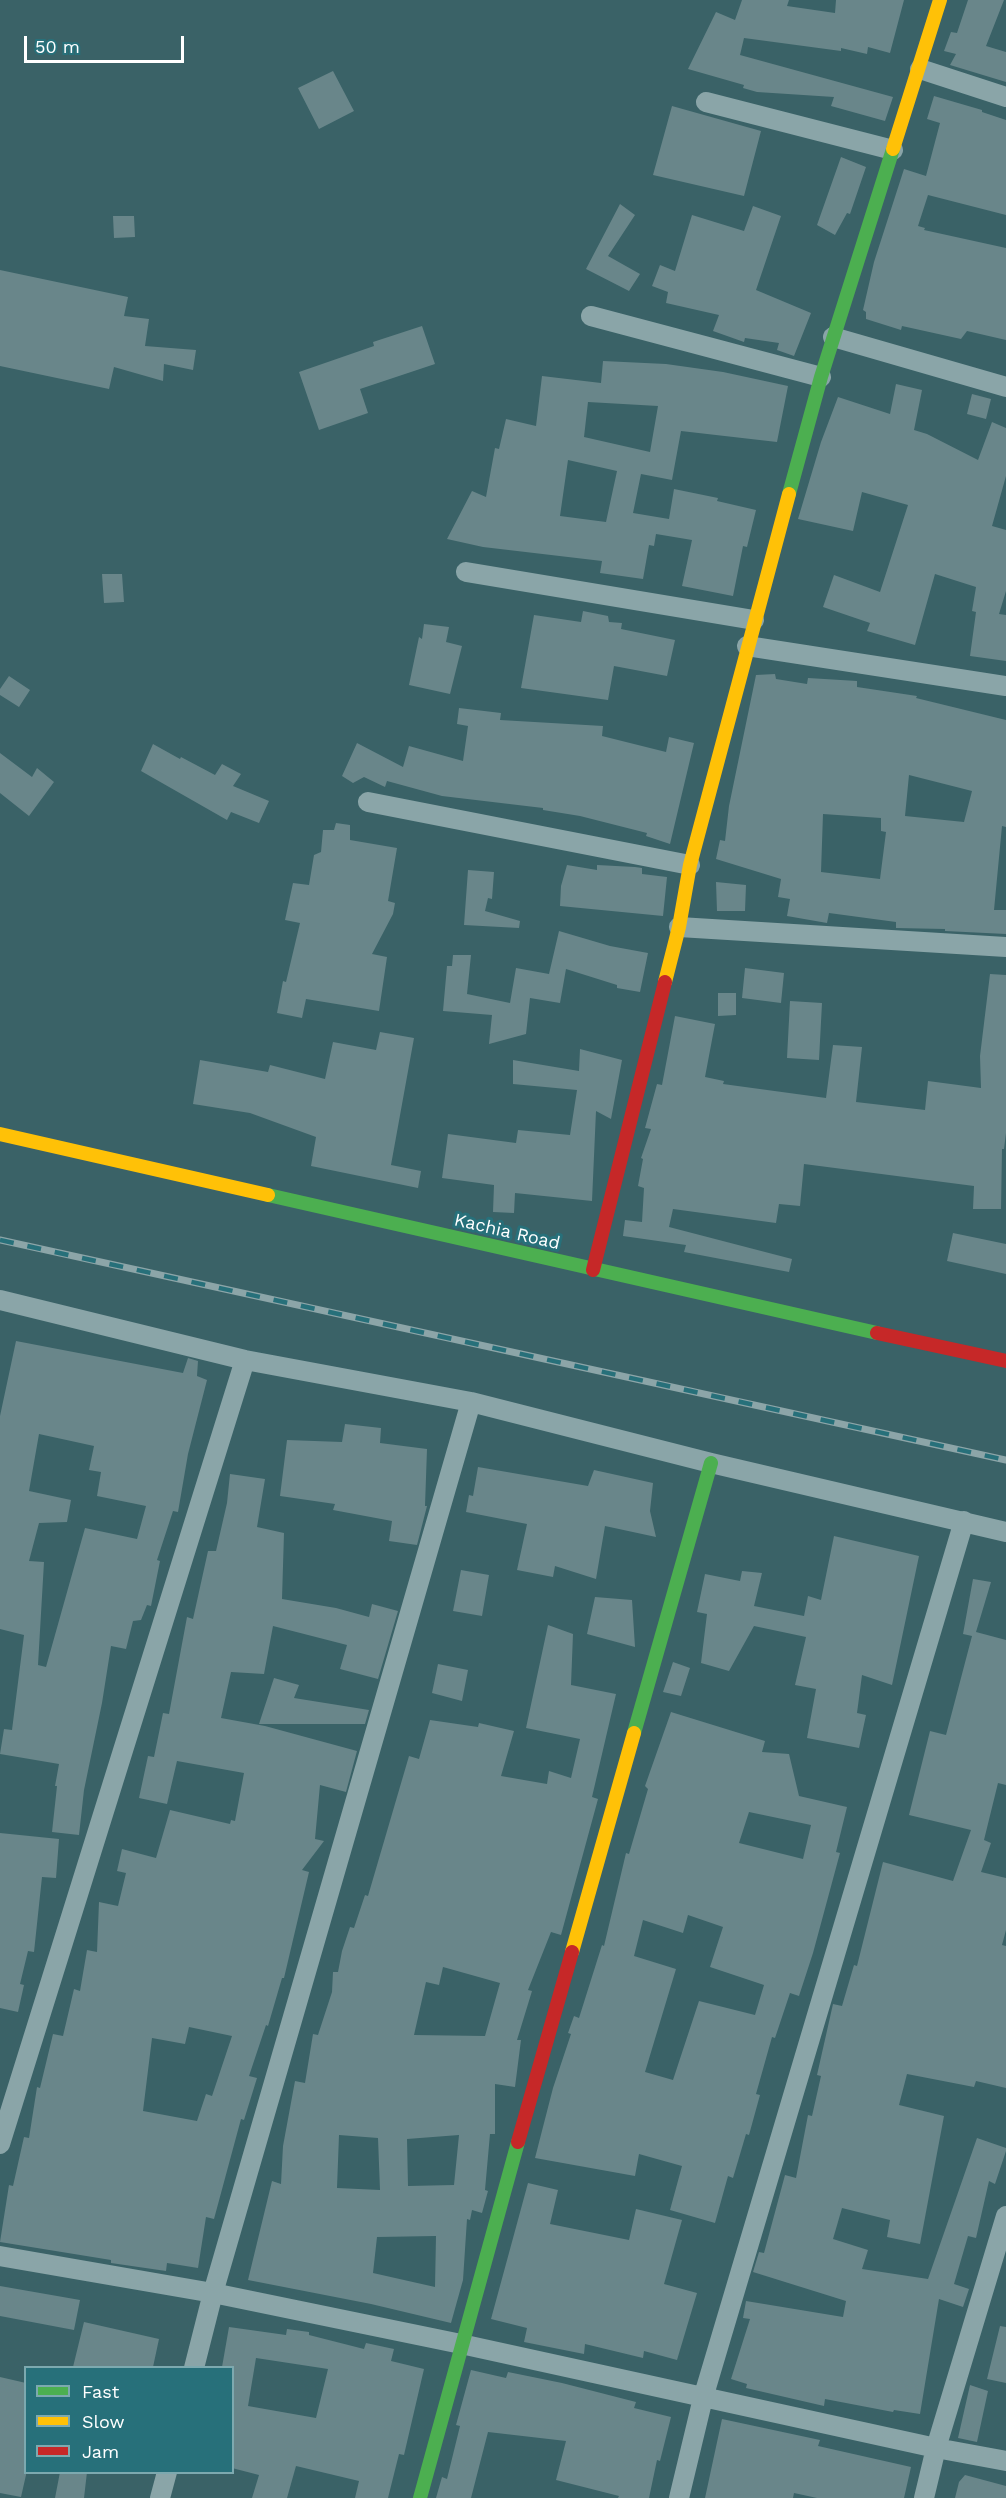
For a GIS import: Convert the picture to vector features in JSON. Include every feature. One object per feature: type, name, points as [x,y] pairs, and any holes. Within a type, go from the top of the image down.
[{"type":"street","points":[[593,1270],[678,927],[690,865],[754,620],[821,376],[940,0]]},
{"type":"street","points":[[920,69],[1006,97]]},
{"type":"street","points":[[706,102],[893,150]]},
{"type":"street","points":[[591,316],[821,376]]},
{"type":"street","points":[[833,337],[1006,387]]},
{"type":"street","points":[[466,572],[754,620]]},
{"type":"street","points":[[747,646],[1006,686]]},
{"type":"street","points":[[368,802],[690,865]]},
{"type":"street","points":[[678,927],[1006,947]]},
{"type":"street","name":"Kachia Road","points":[[0,1134],[593,1270],[1006,1361]]},
{"type":"street","points":[[1,1305],[245,1360],[471,1402],[711,1463],[1006,1532]]},
{"type":"street","points":[[0,2144],[245,1360]]},
{"type":"street","points":[[194,2366],[213,2293],[471,1402]]},
{"type":"street","points":[[420,2498],[461,2344],[711,1463]]},
{"type":"street","points":[[679,2498],[703,2397],[964,1521]]},
{"type":"street","points":[[924,2498],[936,2448],[1006,2216]]},
{"type":"street","points":[[0,2256],[213,2293],[1006,2461]]},
{"type":"street","points":[[160,2498],[166,2474]]},
{"type":"building","points":[[742,0],[789,0],[787,6],[835,13],[836,0],[904,0],[890,53],[868,47],[867,54],[841,48],[841,51],[744,38],[740,55],[893,97],[885,121],[831,106],[834,97],[757,92],[743,88],[744,85],[688,69],[716,12],[735,20]]},
{"type":"building","points":[[968,0],[1004,0],[986,46],[1006,52],[1006,82],[950,65],[956,54],[944,51],[951,32],[957,33]]},
{"type":"building","points":[[333,71],[354,111],[319,129],[298,88]]},
{"type":"building","points":[[934,96],[982,110],[982,112],[1006,120],[1006,215],[928,195],[918,226],[925,228],[924,230],[1006,248],[1006,340],[967,331],[961,339],[902,326],[901,330],[866,319],[866,312],[863,310],[874,262],[904,169],[926,176],[940,123],[927,119]]},
{"type":"building","points":[[672,106],[761,131],[744,196],[653,175]]},
{"type":"building","points":[[841,157],[866,167],[850,214],[847,213],[835,235],[817,225]]},
{"type":"building","points":[[620,204],[635,215],[608,256],[640,274],[629,291],[586,269]]},
{"type":"building","points":[[753,206],[781,216],[756,290],[811,313],[794,356],[777,350],[779,343],[745,338],[744,342],[713,331],[719,315],[666,303],[668,292],[652,286],[660,265],[675,271],[692,215],[744,231]]},
{"type":"building","points":[[113,216],[134,216],[135,237],[114,238]]},
{"type":"building","points":[[0,270],[128,297],[124,316],[149,319],[145,346],[196,350],[193,370],[164,364],[163,381],[114,367],[109,389],[0,366]]},
{"type":"building","points":[[422,326],[435,364],[360,389],[368,413],[319,430],[299,372],[374,346],[373,342]]},
{"type":"building","points":[[603,361],[666,364],[723,372],[788,386],[777,442],[681,431],[672,480],[641,474],[633,513],[669,519],[674,489],[718,498],[717,501],[756,510],[747,547],[743,546],[733,596],[682,586],[692,540],[656,534],[654,546],[649,545],[643,579],[600,573],[602,561],[483,547],[447,539],[472,491],[486,497],[495,448],[499,449],[506,419],[536,426],[542,376],[601,383]],"holes":[[[588,402],[658,406],[650,452],[584,437]],[[568,460],[617,471],[606,522],[560,516]]]},
{"type":"building","points":[[896,384],[922,390],[914,430],[927,434],[978,460],[992,422],[1006,428],[1006,476],[992,526],[1006,530],[1006,591],[999,614],[1006,615],[1006,661],[970,656],[976,612],[972,611],[976,587],[935,574],[915,645],[867,631],[870,623],[823,607],[834,575],[880,592],[908,505],[862,492],[853,531],[798,519],[821,442],[838,397],[890,414]]},
{"type":"building","points":[[972,394],[991,399],[986,419],[967,414]]},
{"type":"building","points":[[102,574],[122,574],[124,602],[104,603]]},
{"type":"building","points":[[583,611],[608,616],[609,622],[622,623],[621,629],[675,640],[667,676],[614,666],[608,700],[521,688],[534,615],[581,622]]},
{"type":"building","points":[[424,624],[449,627],[446,642],[462,646],[450,694],[409,685]]},
{"type":"building","points":[[775,674],[776,679],[807,684],[808,678],[857,681],[857,687],[917,696],[916,698],[1006,720],[1006,827],[1002,826],[994,910],[1006,910],[1006,934],[896,928],[896,922],[829,913],[827,923],[787,916],[790,899],[778,897],[781,879],[716,859],[720,840],[725,841],[729,806],[756,675]],"holes":[[[909,775],[972,791],[964,822],[905,816]],[[823,814],[881,818],[881,831],[886,832],[880,879],[821,872]]]},
{"type":"building","points":[[9,676],[30,690],[19,707],[0,695],[0,689]]},
{"type":"building","points":[[459,708],[501,713],[500,720],[603,726],[602,736],[666,752],[669,737],[694,743],[670,844],[646,836],[647,833],[580,816],[543,810],[543,808],[442,796],[387,781],[385,787],[364,777],[353,783],[342,776],[357,743],[403,767],[409,746],[463,761],[468,726],[457,724]]},
{"type":"building","points":[[153,744],[215,775],[222,764],[241,774],[233,786],[269,801],[259,823],[231,812],[227,820],[141,771]]},
{"type":"building","points":[[0,753],[32,777],[37,768],[54,782],[29,816],[0,793]]},
{"type":"building","points":[[336,823],[350,825],[350,840],[397,848],[388,901],[395,903],[393,914],[372,954],[387,957],[379,1011],[306,999],[302,1018],[277,1013],[283,981],[286,982],[300,923],[285,920],[293,883],[309,885],[314,855],[321,852],[323,830],[334,830]]},
{"type":"building","points":[[567,865],[597,870],[597,865],[635,867],[642,868],[642,874],[667,877],[663,916],[560,906],[561,886]]},
{"type":"building","points":[[468,870],[494,872],[492,899],[488,898],[485,911],[520,921],[519,928],[464,925]]},
{"type":"building","points":[[716,882],[746,885],[745,911],[717,911]]},
{"type":"building","points":[[559,931],[610,946],[648,953],[640,992],[617,988],[617,985],[566,969],[560,1003],[530,998],[526,1034],[489,1044],[492,1015],[443,1011],[447,966],[452,966],[453,955],[471,955],[467,994],[510,1003],[516,968],[549,974]]},
{"type":"building","points":[[745,968],[784,973],[781,1003],[742,998]]},
{"type":"building","points":[[990,974],[1006,975],[1006,1133],[1004,1149],[1002,1149],[1001,1209],[973,1209],[974,1186],[804,1164],[800,1206],[779,1204],[776,1223],[673,1209],[669,1227],[792,1259],[789,1272],[684,1252],[686,1245],[623,1236],[625,1220],[642,1222],[644,1188],[638,1186],[643,1159],[641,1158],[651,1129],[645,1128],[657,1084],[662,1085],[675,1016],[715,1024],[705,1077],[724,1081],[723,1084],[826,1098],[833,1045],[862,1047],[856,1102],[925,1110],[928,1081],[981,1088],[980,1056]]},
{"type":"building","points":[[718,993],[736,993],[736,1015],[718,1016]]},
{"type":"building","points":[[790,1001],[822,1003],[819,1060],[787,1058]]},
{"type":"building","points":[[380,1032],[414,1038],[391,1165],[421,1171],[418,1188],[311,1166],[316,1137],[250,1113],[193,1104],[200,1060],[268,1072],[270,1065],[325,1079],[333,1042],[376,1050]]},
{"type":"building","points":[[580,1049],[622,1060],[611,1119],[596,1111],[592,1201],[515,1193],[514,1213],[493,1212],[494,1185],[442,1178],[448,1134],[516,1143],[518,1130],[570,1135],[577,1090],[513,1084],[513,1060],[579,1071]]},
{"type":"building","points":[[953,1233],[1006,1244],[1006,1274],[947,1261]]},
{"type":"building","points":[[16,1341],[183,1373],[188,1358],[198,1361],[197,1376],[207,1380],[188,1454],[178,1512],[173,1511],[157,1560],[160,1561],[151,1606],[147,1605],[141,1620],[133,1621],[126,1649],[111,1646],[84,1790],[79,1835],[52,1832],[59,1764],[0,1754],[4,1729],[12,1730],[24,1635],[0,1629],[0,1416]],"holes":[[[39,1434],[94,1446],[89,1470],[101,1472],[97,1496],[146,1506],[137,1539],[85,1528],[46,1667],[38,1665],[44,1562],[29,1561],[39,1523],[67,1522],[71,1500],[29,1491]]]},
{"type":"building","points":[[345,1424],[381,1428],[380,1443],[427,1449],[425,1506],[427,1506],[417,1545],[389,1541],[392,1521],[333,1510],[335,1504],[280,1496],[287,1440],[342,1442]]},
{"type":"building","points":[[478,1467],[588,1486],[594,1470],[653,1483],[650,1511],[656,1537],[605,1526],[596,1579],[555,1566],[553,1577],[517,1570],[527,1524],[466,1512],[469,1495],[473,1496]]},
{"type":"building","points":[[230,1474],[265,1479],[257,1527],[284,1533],[282,1599],[336,1608],[369,1617],[372,1604],[398,1611],[378,1679],[340,1669],[347,1645],[273,1626],[264,1674],[231,1672],[221,1718],[265,1726],[357,1751],[346,1792],[320,1785],[315,1839],[324,1841],[302,1870],[309,1872],[284,1978],[282,1978],[268,2026],[266,2025],[249,2076],[257,2078],[244,2120],[241,2119],[214,2219],[206,2217],[198,2268],[167,2263],[166,2271],[0,2242],[9,2185],[13,2186],[24,2137],[29,2138],[37,2087],[40,2088],[53,2034],[63,2036],[74,1989],[80,1991],[87,1950],[97,1952],[99,1902],[118,1906],[126,1873],[117,1871],[122,1849],[156,1858],[170,1810],[230,1824],[231,1820],[235,1821],[244,1773],[177,1761],[167,1804],[139,1798],[148,1756],[154,1757],[163,1713],[169,1714],[187,1617],[193,1619],[208,1551],[216,1551],[227,1503]],"holes":[[[189,2027],[232,2036],[212,2096],[206,2094],[197,2121],[143,2111],[152,2038],[185,2044]]]},
{"type":"building","points":[[834,1536],[919,1556],[892,1685],[862,1675],[857,1713],[866,1715],[859,1748],[807,1738],[816,1689],[795,1685],[806,1637],[754,1626],[729,1671],[701,1663],[707,1614],[697,1612],[705,1574],[740,1581],[742,1571],[762,1573],[754,1606],[804,1616],[808,1596],[821,1600]]},
{"type":"building","points":[[461,1570],[489,1575],[482,1616],[453,1611]]},
{"type":"building","points":[[973,1579],[991,1582],[976,1632],[1006,1640],[1006,1785],[998,1783],[984,1840],[991,1843],[981,1872],[1006,1878],[1006,1930],[1002,1945],[1006,1946],[1006,2088],[976,2081],[974,2087],[907,2074],[899,2105],[944,2116],[920,2244],[887,2237],[890,2220],[842,2208],[833,2239],[868,2250],[862,2269],[928,2279],[977,2138],[1006,2148],[1006,2151],[995,2184],[989,2181],[976,2238],[968,2236],[954,2284],[969,2289],[963,2307],[939,2299],[920,2414],[894,2410],[893,2412],[825,2399],[824,2406],[746,2388],[747,2384],[731,2379],[750,2319],[743,2318],[746,2301],[843,2317],[846,2301],[753,2272],[759,2252],[764,2253],[785,2175],[796,2178],[808,2115],[812,2116],[821,2076],[817,2075],[833,2004],[842,2006],[854,1965],[857,1966],[883,1862],[953,1881],[971,1830],[909,1815],[930,1731],[946,1735],[972,1636],[963,1634]]},
{"type":"building","points":[[595,1597],[632,1600],[635,1647],[587,1634]]},
{"type":"building","points":[[548,1625],[573,1634],[571,1685],[616,1694],[592,1797],[598,1799],[561,1935],[551,1932],[528,1990],[532,1991],[517,2040],[521,2040],[515,2087],[495,2084],[495,2134],[490,2134],[485,2190],[488,2191],[482,2213],[472,2210],[470,2220],[467,2219],[463,2280],[451,2323],[371,2304],[248,2280],[272,2181],[281,2184],[283,2146],[295,2081],[305,2083],[313,2034],[318,2035],[332,1992],[333,1972],[338,1972],[350,1927],[354,1928],[365,1895],[368,1896],[409,1756],[419,1759],[430,1720],[478,1727],[479,1723],[514,1731],[501,1776],[547,1784],[549,1771],[571,1778],[580,1739],[526,1728]],"holes":[[[443,1967],[500,1983],[485,2036],[414,2035],[426,1982],[439,1985]],[[339,2135],[378,2138],[380,2190],[337,2188]],[[459,2135],[454,2185],[408,2186],[407,2139]],[[436,2236],[435,2287],[373,2273],[377,2237]]]},
{"type":"building","points":[[673,1662],[690,1668],[681,1696],[663,1692]]},
{"type":"building","points":[[438,1664],[468,1670],[462,1701],[432,1693]]},
{"type":"building","points":[[274,1678],[299,1685],[294,1698],[369,1710],[365,1724],[259,1724]]},
{"type":"building","points":[[671,1712],[765,1741],[762,1752],[789,1754],[799,1796],[847,1807],[836,1852],[840,1853],[813,1953],[799,1996],[790,1993],[775,2038],[772,2037],[756,2094],[760,2095],[749,2135],[746,2134],[733,2178],[728,2176],[715,2223],[670,2210],[682,2166],[639,2154],[635,2176],[535,2158],[553,2088],[571,2034],[568,2033],[574,2016],[579,2018],[602,1945],[604,1946],[626,1853],[629,1854],[648,1789],[645,1786]],"holes":[[[749,1812],[811,1825],[803,1859],[739,1843]],[[688,1915],[723,1927],[710,1967],[764,1985],[755,2015],[699,2001],[673,2080],[645,2072],[676,1969],[634,1956],[643,1920],[683,1933]]]},
{"type":"building","points":[[0,1833],[59,1839],[56,1878],[42,1877],[34,1952],[28,1951],[20,1984],[24,1985],[18,2012],[0,2008]]},
{"type":"building","points":[[528,2183],[558,2190],[550,2224],[629,2240],[636,2209],[682,2220],[664,2284],[697,2293],[677,2360],[644,2351],[643,2358],[585,2344],[584,2354],[524,2342],[527,2328],[491,2319]]},
{"type":"building","points":[[0,2286],[80,2300],[74,2330],[0,2316]]},
{"type":"building","points":[[84,2322],[159,2339],[153,2366],[73,2366]]},
{"type":"building","points":[[1000,2326],[1006,2327],[1006,2383],[987,2379]]},
{"type":"building","points":[[229,2327],[286,2335],[287,2329],[309,2332],[309,2335],[364,2349],[366,2343],[394,2349],[391,2361],[424,2369],[404,2455],[399,2454],[388,2498],[355,2498],[359,2481],[296,2466],[287,2498],[252,2498],[259,2475],[234,2469],[234,2366],[222,2366]],"holes":[[[256,2358],[328,2369],[316,2418],[248,2406]]]},
{"type":"building","points":[[471,2370],[506,2378],[508,2372],[562,2383],[636,2402],[634,2408],[671,2417],[660,2461],[657,2460],[649,2498],[618,2498],[619,2496],[556,2480],[566,2441],[488,2432],[471,2498],[436,2498],[442,2477],[447,2479],[460,2426],[456,2425]]},
{"type":"building","points":[[0,2377],[24,2383],[24,2474],[26,2475],[21,2497],[0,2493]]},
{"type":"building","points":[[970,2385],[988,2391],[977,2442],[958,2438]]},
{"type":"building","points":[[722,2419],[820,2440],[818,2446],[911,2467],[904,2498],[817,2498],[794,2493],[793,2498],[705,2498]]},
{"type":"building","points":[[60,2474],[87,2474],[84,2498],[55,2498]]},
{"type":"building","points":[[965,2475],[1006,2486],[1006,2498],[955,2498],[959,2482]]},
{"type":"railway","points":[[0,1240],[1006,1460]]},
{"type":"traffic: fast","points":[[789,494],[821,377],[893,149]]},
{"type":"traffic: fast","points":[[268,1195],[877,1333]]},
{"type":"traffic: fast","points":[[634,1733],[711,1463]]},
{"type":"traffic: fast","points":[[420,2498],[518,2142]]},
{"type":"traffic: slow","points":[[893,149],[940,0]]},
{"type":"traffic: slow","points":[[665,982],[679,927],[690,865],[789,494]]},
{"type":"traffic: slow","points":[[0,1134],[268,1195]]},
{"type":"traffic: slow","points":[[572,1952],[634,1733]]},
{"type":"traffic: jam","points":[[593,1270],[665,982]]},
{"type":"traffic: jam","points":[[877,1333],[1006,1361]]},
{"type":"traffic: jam","points":[[518,2142],[572,1952]]}]
